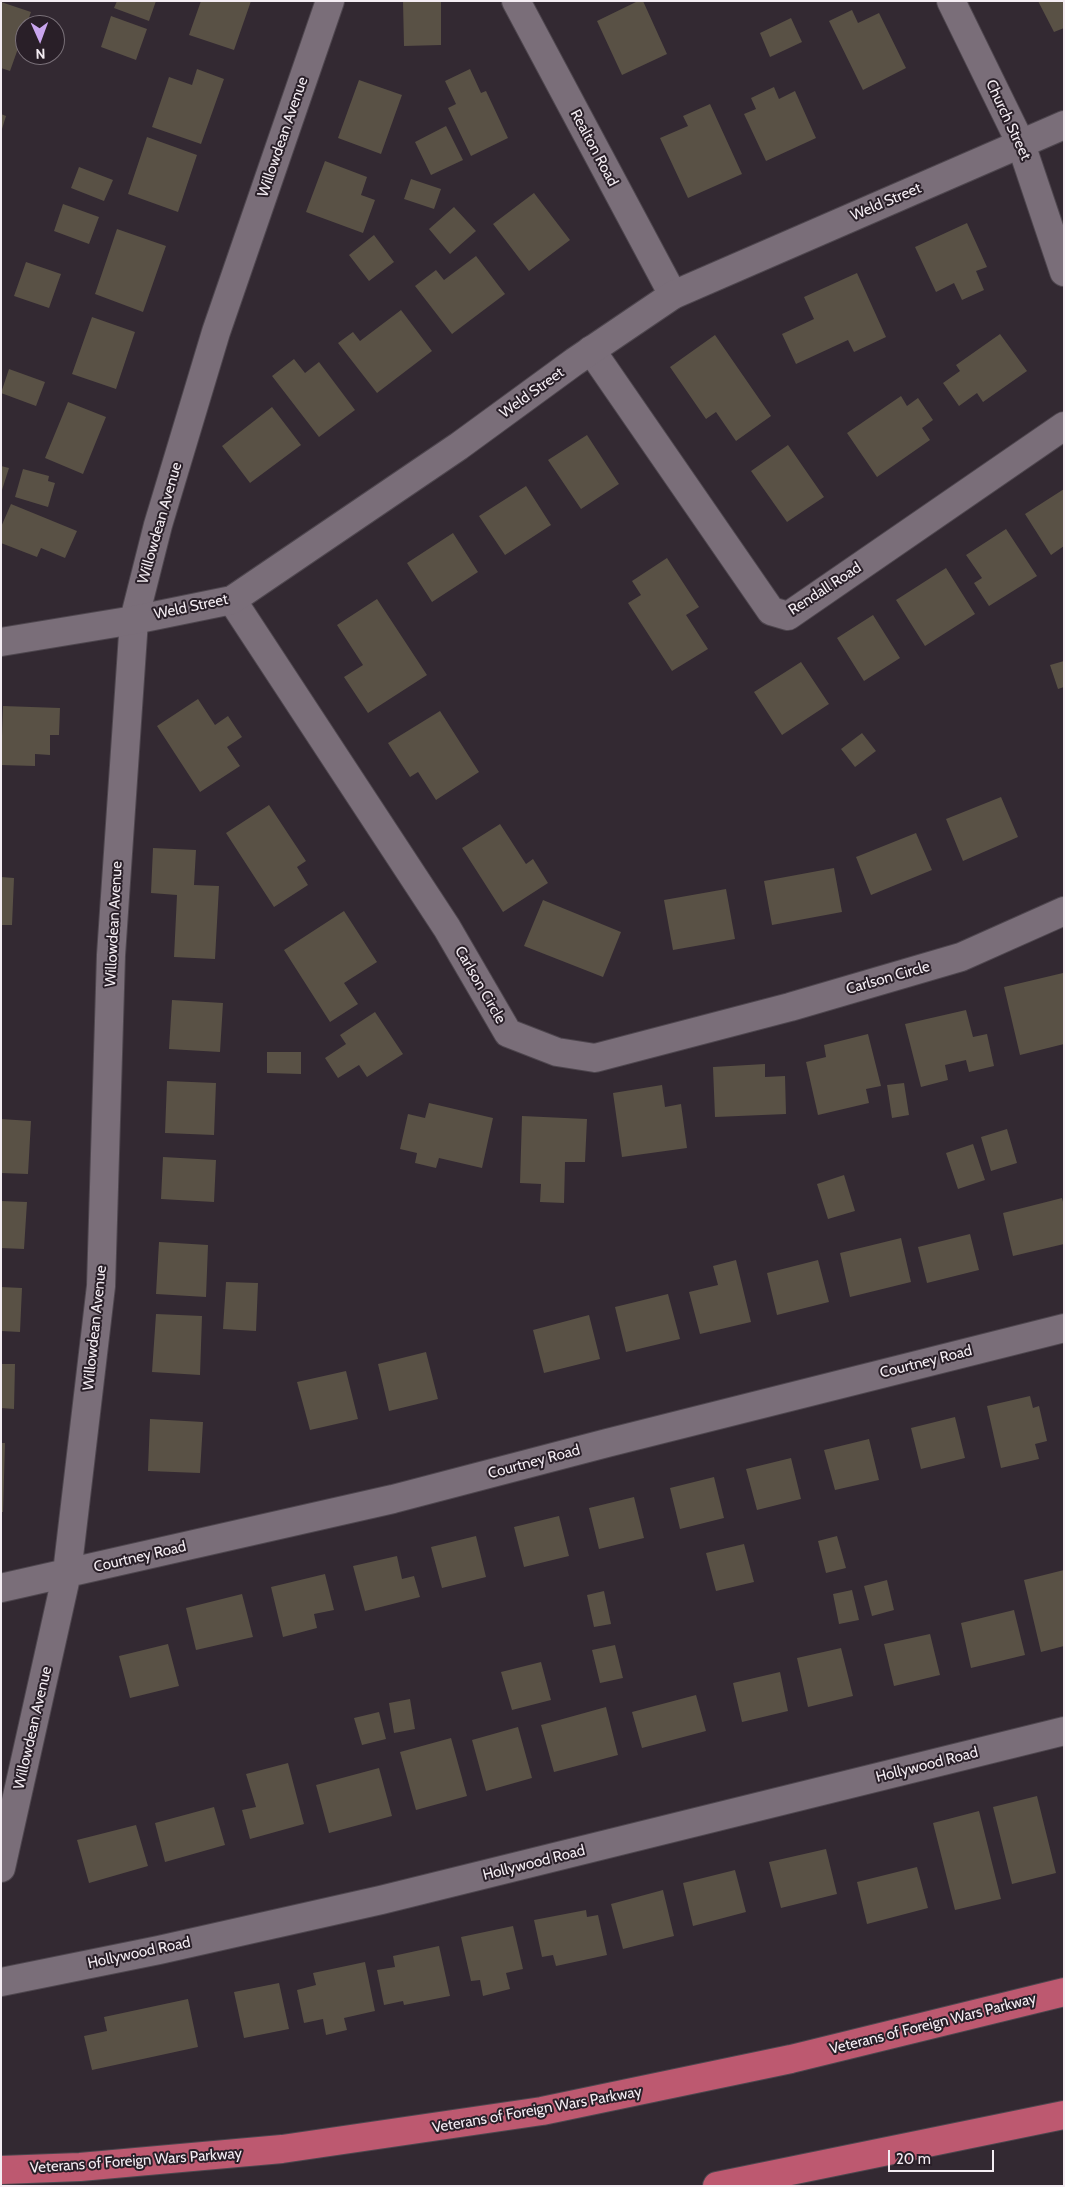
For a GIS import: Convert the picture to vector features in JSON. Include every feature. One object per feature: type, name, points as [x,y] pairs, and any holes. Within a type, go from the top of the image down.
[{"type":"highway","name":"Veterans of Foreign Wars Parkway","points":[[1,2170],[80,2166],[282,2149],[542,2111],[772,2064],[1064,1992]]},
{"type":"highway","points":[[717,2186],[1064,2115]]},
{"type":"street","name":"Willowdean Avenue","points":[[1,1868],[67,1573],[101,1286],[111,955],[134,620],[158,525],[216,332],[330,1]]},
{"type":"street","name":"Realton Road","points":[[516,1],[672,295]]},
{"type":"street","name":"Church Street","points":[[951,1],[1022,144],[1064,272]]},
{"type":"street","name":"Weld Street","points":[[1,642],[134,620],[232,600],[459,446],[591,350],[672,295],[1064,125]]},
{"type":"street","name":"Rendall Road","points":[[591,350],[771,611],[788,616],[1064,426]]},
{"type":"street","name":"Carlson Circle","points":[[232,600],[442,920],[508,1033],[557,1052],[595,1058],[790,1007],[961,957],[1064,911]]},
{"type":"street","name":"Courtney Road","points":[[1,1588],[393,1499],[607,1442],[1064,1328]]},
{"type":"street","name":"Hollywood Road","points":[[1,1982],[159,1950],[380,1900],[1064,1731]]},
{"type":"building","points":[[117,1],[156,1],[149,21],[114,8]]},
{"type":"building","points":[[201,1],[251,1],[234,50],[189,35]]},
{"type":"building","points":[[403,1],[441,1],[441,45],[404,46]]},
{"type":"building","points":[[638,1],[643,1],[667,54],[622,75],[597,21]]},
{"type":"building","points":[[1038,1],[1064,1],[1064,28],[1054,32]]},
{"type":"building","points":[[1,2],[31,12],[30,15],[15,15],[15,57],[10,71],[1,68]]},
{"type":"building","points":[[852,10],[858,23],[879,13],[906,68],[863,90],[829,21]]},
{"type":"building","points":[[111,16],[147,29],[136,60],[101,47]]},
{"type":"building","points":[[791,18],[802,42],[770,57],[760,33]]},
{"type":"building","points":[[197,69],[224,79],[201,144],[152,127],[169,77],[192,85]]},
{"type":"building","points":[[470,69],[481,93],[486,91],[508,138],[471,156],[448,108],[456,104],[445,81]]},
{"type":"building","points":[[359,80],[402,95],[381,154],[338,138]]},
{"type":"building","points":[[774,87],[779,99],[795,91],[816,138],[766,161],[744,114],[756,109],[751,98]]},
{"type":"building","points":[[710,104],[742,174],[688,198],[660,138],[688,126],[683,116]]},
{"type":"building","points":[[1,114],[6,116],[2,129],[1,129]]},
{"type":"building","points":[[446,126],[463,160],[431,175],[415,142]]},
{"type":"building","points":[[147,137],[197,155],[178,212],[128,194]]},
{"type":"building","points":[[325,161],[367,177],[361,195],[375,200],[363,233],[306,212]]},
{"type":"building","points":[[79,167],[113,180],[104,201],[71,188]]},
{"type":"building","points":[[411,179],[441,189],[434,209],[404,199]]},
{"type":"building","points":[[534,193],[570,240],[529,271],[493,224]]},
{"type":"building","points":[[63,204],[99,217],[89,244],[54,231]]},
{"type":"building","points":[[454,207],[476,231],[450,254],[429,229]]},
{"type":"building","points":[[967,223],[987,267],[976,271],[984,290],[962,300],[954,283],[936,292],[915,247]]},
{"type":"building","points":[[117,229],[166,246],[143,312],[95,294]]},
{"type":"building","points":[[374,235],[394,262],[369,281],[349,255]]},
{"type":"building","points":[[476,256],[505,294],[452,334],[415,286],[436,270],[444,280]]},
{"type":"building","points":[[26,262],[61,274],[49,308],[14,296]]},
{"type":"building","points":[[857,273],[886,337],[854,352],[848,340],[796,364],[782,334],[814,319],[804,297]]},
{"type":"building","points":[[401,310],[432,351],[377,393],[338,343],[353,332],[360,341]]},
{"type":"building","points":[[92,317],[135,332],[116,389],[72,374]]},
{"type":"building","points":[[1000,334],[1027,371],[983,402],[977,393],[959,406],[943,383],[960,371],[956,365]]},
{"type":"building","points":[[715,335],[771,416],[736,441],[716,412],[706,419],[670,367]]},
{"type":"building","points":[[294,359],[305,373],[319,362],[355,410],[319,437],[272,376]]},
{"type":"building","points":[[9,369],[45,382],[36,406],[1,393]]},
{"type":"building","points":[[901,396],[907,406],[918,398],[933,420],[922,428],[930,440],[877,477],[847,433]]},
{"type":"building","points":[[68,402],[106,417],[83,474],[45,458]]},
{"type":"building","points":[[272,407],[301,445],[250,483],[222,446]]},
{"type":"building","points":[[587,435],[619,484],[581,509],[548,460]]},
{"type":"building","points":[[788,445],[824,497],[787,522],[751,471]]},
{"type":"building","points":[[1,466],[9,468],[2,490],[1,490]]},
{"type":"building","points":[[23,469],[49,476],[48,481],[55,483],[48,507],[15,497]]},
{"type":"building","points":[[526,486],[551,525],[505,555],[479,516]]},
{"type":"building","points":[[1064,489],[1064,546],[1051,555],[1025,514]]},
{"type":"building","points":[[11,504],[77,531],[65,558],[41,548],[37,557],[1,543],[1,527]]},
{"type":"building","points":[[1006,529],[1037,576],[989,606],[974,583],[982,578],[966,555]]},
{"type":"building","points":[[453,533],[478,572],[432,602],[407,563]]},
{"type":"building","points":[[667,558],[699,607],[686,615],[708,649],[672,671],[628,603],[641,595],[632,581]]},
{"type":"building","points":[[946,568],[975,614],[925,646],[896,600]]},
{"type":"building","points":[[377,599],[427,675],[368,713],[344,677],[363,665],[337,625]]},
{"type":"building","points":[[873,615],[900,658],[864,681],[837,638]]},
{"type":"building","points":[[1064,661],[1064,687],[1058,689],[1050,665]]},
{"type":"building","points":[[801,662],[829,704],[782,735],[754,692]]},
{"type":"building","points":[[198,699],[215,725],[228,716],[242,737],[227,747],[240,766],[200,792],[157,726]]},
{"type":"building","points":[[3,706],[60,708],[59,735],[50,735],[50,755],[35,754],[35,766],[1,765]]},
{"type":"building","points":[[440,711],[479,772],[436,800],[418,772],[410,777],[388,743]]},
{"type":"building","points":[[862,733],[876,751],[855,767],[841,749]]},
{"type":"building","points":[[1001,797],[1018,837],[963,861],[946,819]]},
{"type":"building","points":[[269,805],[306,861],[297,867],[308,885],[274,907],[226,833]]},
{"type":"building","points":[[500,824],[526,864],[533,859],[548,883],[503,912],[462,848]]},
{"type":"building","points":[[916,833],[932,870],[871,895],[856,857]]},
{"type":"building","points":[[153,848],[196,850],[194,885],[219,886],[215,959],[174,957],[177,895],[151,893]]},
{"type":"building","points":[[834,868],[842,912],[772,925],[764,881]]},
{"type":"building","points":[[1,877],[14,878],[12,925],[1,925]]},
{"type":"building","points":[[726,889],[735,939],[673,950],[664,900]]},
{"type":"building","points":[[543,900],[621,932],[603,977],[524,946]]},
{"type":"building","points":[[344,911],[377,962],[344,983],[358,1004],[330,1022],[284,950]]},
{"type":"building","points":[[1063,973],[1064,1044],[1020,1055],[1004,987]]},
{"type":"building","points":[[172,1000],[223,1003],[220,1052],[169,1049]]},
{"type":"building","points":[[966,1010],[973,1037],[987,1034],[994,1066],[969,1072],[966,1060],[945,1065],[948,1080],[921,1087],[905,1024]]},
{"type":"building","points":[[375,1012],[403,1054],[367,1077],[359,1065],[338,1078],[325,1058],[346,1044],[340,1035]]},
{"type":"building","points":[[868,1034],[881,1086],[866,1089],[869,1103],[818,1115],[806,1062],[826,1057],[824,1045]]},
{"type":"building","points":[[267,1052],[301,1052],[301,1074],[267,1073]]},
{"type":"building","points":[[765,1064],[765,1077],[785,1076],[786,1114],[715,1117],[713,1067]]},
{"type":"building","points":[[167,1081],[216,1083],[214,1135],[165,1133]]},
{"type":"building","points":[[904,1083],[909,1115],[892,1118],[887,1085]]},
{"type":"building","points":[[662,1085],[665,1107],[681,1104],[687,1148],[622,1157],[613,1093]]},
{"type":"building","points":[[429,1103],[493,1118],[482,1168],[439,1158],[436,1168],[415,1163],[417,1153],[400,1149],[408,1114],[425,1118]]},
{"type":"building","points":[[522,1116],[587,1119],[585,1162],[565,1162],[564,1203],[540,1202],[541,1184],[520,1183]]},
{"type":"building","points":[[1,1119],[31,1121],[28,1174],[1,1173]]},
{"type":"building","points":[[1007,1129],[1017,1163],[991,1171],[981,1137]]},
{"type":"building","points":[[973,1144],[985,1180],[958,1189],[946,1153]]},
{"type":"building","points":[[163,1157],[216,1160],[214,1202],[161,1199]]},
{"type":"building","points":[[844,1175],[855,1211],[828,1219],[817,1184]]},
{"type":"building","points":[[1062,1198],[1064,1206],[1064,1244],[1013,1256],[1003,1213]]},
{"type":"building","points":[[1,1201],[27,1202],[24,1249],[1,1248]]},
{"type":"building","points":[[970,1234],[979,1270],[927,1283],[918,1247]]},
{"type":"building","points":[[901,1238],[911,1282],[850,1297],[840,1253]]},
{"type":"building","points":[[159,1242],[208,1245],[206,1297],[156,1294]]},
{"type":"building","points":[[736,1260],[751,1322],[700,1334],[689,1292],[718,1285],[713,1266]]},
{"type":"building","points":[[818,1260],[829,1302],[777,1315],[767,1273]]},
{"type":"building","points":[[226,1282],[258,1283],[256,1331],[223,1329]]},
{"type":"building","points":[[1,1287],[22,1288],[20,1332],[1,1331]]},
{"type":"building","points":[[668,1294],[680,1339],[626,1352],[615,1307]]},
{"type":"building","points":[[156,1314],[202,1316],[200,1375],[152,1372]]},
{"type":"building","points":[[589,1315],[600,1359],[544,1373],[533,1330]]},
{"type":"building","points":[[426,1352],[438,1399],[389,1411],[378,1364]]},
{"type":"building","points":[[1,1364],[15,1364],[14,1409],[1,1408]]},
{"type":"building","points":[[346,1371],[358,1419],[310,1430],[297,1382]]},
{"type":"building","points":[[1030,1396],[1033,1408],[1039,1406],[1047,1441],[1035,1444],[1039,1459],[1001,1468],[987,1406]]},
{"type":"building","points":[[955,1417],[965,1458],[921,1469],[911,1428]]},
{"type":"building","points":[[150,1419],[203,1422],[200,1473],[148,1471]]},
{"type":"building","points":[[869,1439],[879,1480],[835,1490],[824,1450]]},
{"type":"building","points":[[1,1443],[5,1443],[3,1512],[1,1512]]},
{"type":"building","points":[[791,1458],[801,1499],[757,1510],[746,1469]]},
{"type":"building","points":[[714,1477],[724,1518],[680,1529],[670,1488]]},
{"type":"building","points":[[634,1497],[644,1538],[599,1549],[589,1508]]},
{"type":"building","points":[[559,1516],[569,1556],[524,1567],[514,1527]]},
{"type":"building","points":[[476,1536],[486,1577],[442,1588],[431,1547]]},
{"type":"building","points":[[837,1536],[846,1568],[826,1573],[818,1541]]},
{"type":"building","points":[[744,1544],[754,1582],[716,1591],[706,1553]]},
{"type":"building","points":[[397,1556],[402,1579],[414,1576],[420,1597],[365,1611],[353,1566]]},
{"type":"building","points":[[1064,1570],[1064,1646],[1041,1652],[1024,1580]]},
{"type":"building","points":[[325,1574],[334,1610],[314,1614],[317,1628],[283,1637],[271,1587]]},
{"type":"building","points":[[887,1580],[894,1610],[872,1616],[864,1586]]},
{"type":"building","points":[[852,1590],[859,1620],[839,1624],[833,1594]]},
{"type":"building","points":[[604,1591],[611,1624],[594,1627],[587,1595]]},
{"type":"building","points":[[242,1594],[253,1637],[196,1650],[186,1608]]},
{"type":"building","points":[[1014,1610],[1025,1655],[971,1668],[961,1623]]},
{"type":"building","points":[[930,1634],[940,1675],[894,1686],[884,1644]]},
{"type":"building","points":[[168,1644],[179,1686],[130,1698],[119,1656]]},
{"type":"building","points":[[615,1645],[623,1678],[600,1683],[592,1650]]},
{"type":"building","points":[[841,1648],[853,1696],[808,1707],[797,1658]]},
{"type":"building","points":[[541,1662],[551,1700],[512,1710],[501,1672]]},
{"type":"building","points":[[780,1672],[788,1711],[742,1722],[733,1683]]},
{"type":"building","points":[[696,1695],[706,1731],[642,1748],[632,1712]]},
{"type":"building","points":[[410,1699],[415,1729],[394,1733],[389,1703]]},
{"type":"building","points":[[606,1707],[618,1755],[554,1772],[541,1725]]},
{"type":"building","points":[[379,1712],[386,1739],[362,1745],[354,1718]]},
{"type":"building","points":[[518,1727],[532,1778],[486,1791],[472,1740]]},
{"type":"building","points":[[451,1738],[467,1796],[416,1810],[400,1752]]},
{"type":"building","points":[[288,1763],[304,1824],[250,1839],[242,1810],[256,1807],[246,1774]]},
{"type":"building","points":[[379,1768],[392,1816],[329,1833],[316,1785]]},
{"type":"building","points":[[1037,1796],[1056,1873],[1012,1884],[993,1807]]},
{"type":"building","points":[[214,1807],[225,1845],[165,1862],[155,1823]]},
{"type":"building","points":[[979,1811],[1001,1899],[955,1910],[933,1823]]},
{"type":"building","points":[[136,1825],[148,1866],[89,1883],[77,1840]]},
{"type":"building","points":[[826,1849],[837,1894],[781,1908],[769,1862]]},
{"type":"building","points":[[917,1867],[928,1908],[867,1924],[857,1882]]},
{"type":"building","points":[[735,1870],[746,1912],[693,1926],[683,1883]]},
{"type":"building","points":[[663,1890],[674,1936],[623,1949],[611,1904]]},
{"type":"building","points":[[586,1910],[587,1917],[598,1915],[607,1955],[556,1966],[553,1955],[542,1957],[534,1920]]},
{"type":"building","points":[[513,1926],[523,1969],[506,1973],[510,1989],[483,1996],[480,1980],[471,1981],[461,1937]]},
{"type":"building","points":[[439,1946],[450,1996],[404,2005],[403,2001],[384,2005],[377,1970],[395,1967],[393,1956]]},
{"type":"building","points":[[365,1962],[375,2011],[344,2018],[347,2030],[326,2035],[323,2019],[304,2023],[297,1990],[316,1985],[313,1973]]},
{"type":"building","points":[[279,1983],[289,2029],[244,2038],[234,1992]]},
{"type":"building","points":[[188,1999],[198,2047],[92,2070],[84,2036],[107,2031],[104,2017]]}]
